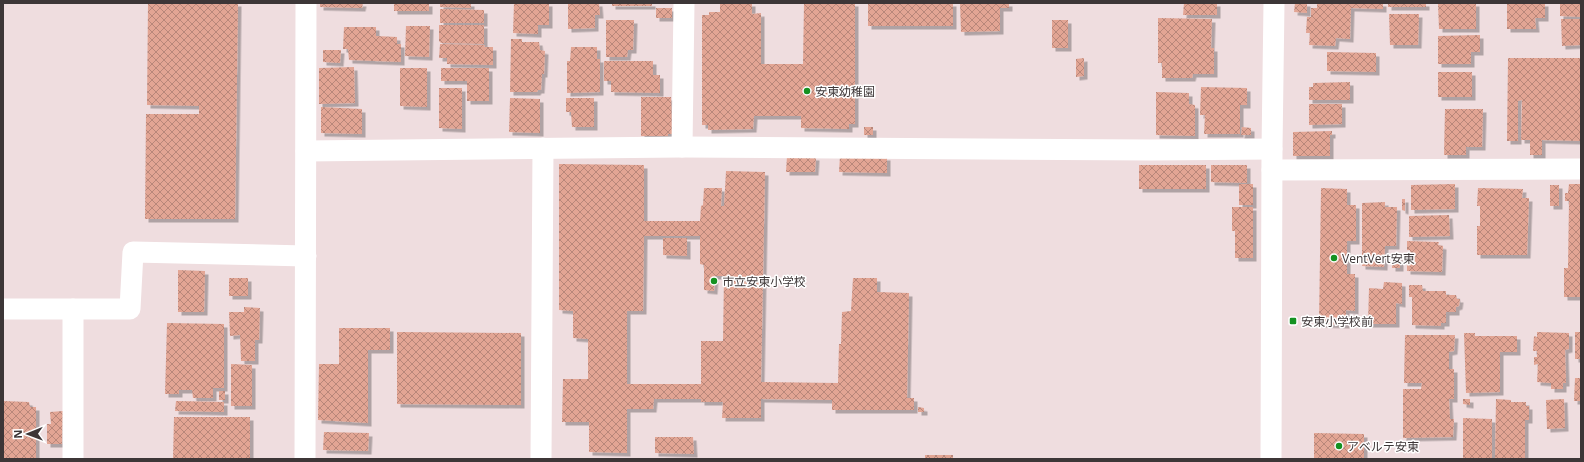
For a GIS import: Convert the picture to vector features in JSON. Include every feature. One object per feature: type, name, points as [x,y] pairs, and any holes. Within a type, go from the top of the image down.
[{"type":"street","points":[[305,459],[306,3]]},
{"type":"street","points":[[682,147],[684,3]]},
{"type":"street","points":[[1271,459],[1274,3]]},
{"type":"street","points":[[306,151],[682,147],[1151,150],[1272,149]]},
{"type":"street","points":[[541,459],[543,148]]},
{"type":"street","points":[[1272,170],[1581,170]]},
{"type":"street","points":[[3,309],[130,309],[133,252],[306,256]]},
{"type":"street","points":[[73,309],[73,459]]},
{"type":"building","points":[[148,3],[238,3],[235,219],[145,219],[146,114],[199,114],[199,106],[147,105]]},
{"type":"building","points":[[320,3],[363,3],[362,8],[320,7]]},
{"type":"building","points":[[394,3],[429,3],[429,11],[394,11]]},
{"type":"building","points":[[440,3],[471,3],[471,8],[440,7]]},
{"type":"building","points":[[514,3],[549,3],[549,25],[538,25],[538,34],[513,33]]},
{"type":"building","points":[[568,3],[599,3],[600,15],[595,15],[595,28],[568,29]]},
{"type":"building","points":[[612,3],[652,3],[652,6],[612,6]]},
{"type":"building","points":[[720,3],[752,3],[752,14],[761,13],[761,64],[803,64],[804,3],[855,3],[855,124],[849,124],[849,129],[801,128],[801,116],[754,116],[753,129],[708,130],[708,125],[702,125],[702,15],[709,15],[709,12],[720,12]]},
{"type":"building","points":[[868,3],[953,3],[953,26],[868,26]]},
{"type":"building","points":[[960,3],[1009,3],[1009,8],[1000,8],[1000,31],[961,32]]},
{"type":"building","points":[[1184,3],[1217,3],[1217,15],[1183,15]]},
{"type":"building","points":[[1295,3],[1307,3],[1307,13],[1294,12]]},
{"type":"building","points":[[1317,3],[1383,3],[1383,9],[1351,8],[1350,39],[1336,38],[1335,46],[1309,45],[1310,33],[1306,33],[1307,17],[1311,17],[1311,8],[1317,8]]},
{"type":"building","points":[[1388,3],[1426,3],[1426,7],[1388,7]]},
{"type":"building","points":[[1476,3],[1476,29],[1439,29],[1438,4]]},
{"type":"building","points":[[1507,3],[1545,3],[1545,18],[1535,18],[1536,29],[1507,29]]},
{"type":"building","points":[[1560,3],[1581,3],[1581,17],[1560,16]]},
{"type":"building","points":[[656,8],[672,8],[672,18],[656,18]]},
{"type":"building","points":[[440,9],[484,10],[484,23],[440,23]]},
{"type":"building","points":[[1389,14],[1419,14],[1418,45],[1390,45]]},
{"type":"building","points":[[1158,18],[1212,19],[1211,48],[1214,48],[1214,74],[1193,74],[1192,78],[1162,78],[1162,63],[1158,63]]},
{"type":"building","points":[[1561,19],[1581,19],[1581,45],[1562,46]]},
{"type":"building","points":[[606,20],[634,20],[633,50],[628,50],[627,57],[606,57]]},
{"type":"building","points":[[1052,20],[1068,20],[1068,48],[1052,48]]},
{"type":"building","points":[[439,25],[484,25],[484,44],[441,43],[439,41]]},
{"type":"building","points":[[406,26],[430,26],[429,57],[405,56]]},
{"type":"building","points":[[344,27],[376,27],[376,36],[397,37],[397,44],[401,44],[401,62],[349,60],[348,49],[343,49]]},
{"type":"building","points":[[1480,35],[1480,52],[1471,52],[1471,64],[1438,64],[1438,36]]},
{"type":"building","points":[[511,39],[522,39],[522,42],[539,42],[540,50],[545,51],[544,74],[542,74],[541,90],[538,90],[537,92],[510,92]]},
{"type":"building","points":[[440,44],[485,45],[484,47],[493,47],[493,65],[447,64],[447,58],[439,58]]},
{"type":"building","points":[[571,47],[597,47],[597,59],[600,59],[600,92],[567,93],[567,61],[570,61]]},
{"type":"building","points":[[323,50],[341,50],[340,63],[323,62]]},
{"type":"building","points":[[1327,52],[1376,53],[1376,72],[1327,71]]},
{"type":"building","points":[[1084,58],[1084,76],[1076,77],[1076,59]]},
{"type":"building","points":[[1508,58],[1581,58],[1581,141],[1542,140],[1542,155],[1530,155],[1530,140],[1521,140],[1522,100],[1518,101],[1518,141],[1507,141]]},
{"type":"building","points":[[604,61],[653,61],[653,75],[660,75],[660,93],[611,92],[611,81],[604,81]]},
{"type":"building","points":[[354,67],[355,103],[319,104],[319,68]]},
{"type":"building","points":[[400,68],[427,68],[427,107],[400,106]]},
{"type":"building","points":[[441,68],[489,68],[489,101],[467,101],[467,81],[441,81]]},
{"type":"building","points":[[1438,72],[1472,72],[1472,97],[1438,97]]},
{"type":"building","points":[[1350,82],[1350,100],[1309,100],[1309,87],[1313,87],[1313,83]]},
{"type":"building","points":[[1201,87],[1247,88],[1247,105],[1240,105],[1240,134],[1204,134],[1205,115],[1200,115]]},
{"type":"building","points":[[439,88],[462,88],[462,129],[439,128]]},
{"type":"building","points":[[1156,92],[1189,93],[1189,104],[1195,105],[1195,136],[1156,135]]},
{"type":"building","points":[[641,97],[671,97],[672,134],[668,134],[668,136],[641,136]]},
{"type":"building","points":[[510,98],[540,99],[540,133],[509,132]]},
{"type":"building","points":[[566,98],[594,98],[594,127],[572,127],[571,112],[566,112]]},
{"type":"building","points":[[1309,104],[1342,104],[1342,124],[1309,125]]},
{"type":"building","points":[[321,107],[362,109],[362,134],[321,133]]},
{"type":"building","points":[[1445,109],[1483,109],[1482,147],[1466,147],[1466,155],[1444,155]]},
{"type":"building","points":[[864,127],[873,127],[873,135],[864,135]]},
{"type":"building","points":[[1242,127],[1251,128],[1251,135],[1241,135]]},
{"type":"building","points":[[1332,131],[1332,135],[1330,135],[1330,156],[1293,156],[1293,132]]},
{"type":"building","points":[[787,156],[816,157],[815,172],[786,172]]},
{"type":"building","points":[[840,156],[887,157],[887,173],[839,172]]},
{"type":"building","points":[[559,164],[644,165],[644,221],[700,221],[704,188],[722,188],[721,206],[724,206],[726,171],[765,172],[761,382],[838,383],[842,312],[851,311],[853,278],[877,278],[877,292],[909,293],[907,398],[914,398],[914,410],[832,410],[832,400],[761,399],[761,418],[722,418],[723,402],[701,402],[701,399],[654,399],[653,409],[627,409],[627,453],[589,452],[589,422],[562,422],[563,379],[588,379],[588,339],[573,338],[573,311],[559,310]],"holes":[[[644,236],[700,236],[700,264],[704,265],[704,290],[714,291],[715,276],[724,276],[723,341],[701,341],[701,384],[627,384],[627,311],[643,311]]]},
{"type":"building","points":[[1139,165],[1206,165],[1206,189],[1139,189]]},
{"type":"building","points":[[1211,165],[1247,165],[1247,183],[1211,182]]},
{"type":"building","points":[[1239,184],[1253,184],[1253,205],[1239,205]]},
{"type":"building","points":[[1455,184],[1455,209],[1411,210],[1411,185]]},
{"type":"building","points":[[1569,184],[1581,184],[1581,297],[1564,297],[1564,268],[1568,268],[1569,201],[1565,201],[1565,193],[1568,193]]},
{"type":"building","points":[[1550,185],[1559,185],[1559,206],[1550,206]]},
{"type":"building","name":"VentVert安東","points":[[1321,188],[1347,189],[1347,205],[1356,205],[1356,241],[1347,241],[1347,274],[1355,274],[1355,311],[1346,310],[1346,325],[1319,324]]},
{"type":"building","points":[[1478,188],[1523,189],[1522,198],[1529,198],[1527,255],[1477,255],[1477,226],[1480,226],[1480,206],[1477,206]]},
{"type":"building","points":[[1402,199],[1405,199],[1405,211],[1402,210]]},
{"type":"building","points":[[1385,202],[1385,207],[1397,207],[1396,246],[1385,246],[1384,267],[1362,266],[1362,203]]},
{"type":"building","points":[[1232,207],[1253,207],[1253,258],[1235,258],[1235,231],[1232,231]]},
{"type":"building","points":[[1449,215],[1450,236],[1409,237],[1409,216]]},
{"type":"building","points":[[663,238],[687,238],[687,256],[663,255]]},
{"type":"building","points":[[1407,241],[1439,242],[1438,245],[1443,246],[1442,272],[1407,271],[1407,261],[1409,261],[1410,250],[1407,250]]},
{"type":"building","points":[[1392,256],[1400,257],[1400,268],[1392,268]]},
{"type":"building","points":[[178,270],[205,271],[204,312],[178,312]]},
{"type":"building","points":[[229,278],[248,278],[248,296],[229,296]]},
{"type":"building","points":[[1384,282],[1402,283],[1402,304],[1396,303],[1396,324],[1368,324],[1369,288],[1383,289]]},
{"type":"building","points":[[1409,285],[1422,285],[1423,291],[1446,291],[1446,295],[1456,295],[1457,299],[1460,299],[1459,306],[1456,307],[1456,312],[1446,312],[1446,323],[1441,323],[1441,326],[1412,325],[1412,297],[1409,297]]},
{"type":"building","points":[[244,307],[260,308],[259,340],[255,340],[255,361],[241,361],[240,335],[230,336],[229,312],[244,312]]},
{"type":"building","points":[[167,323],[224,324],[224,388],[213,388],[213,398],[193,398],[192,390],[179,390],[179,394],[165,394]]},
{"type":"building","points":[[339,328],[390,328],[390,350],[368,350],[368,423],[318,420],[319,364],[339,364]]},
{"type":"building","points":[[397,332],[521,333],[521,405],[397,404]]},
{"type":"building","points":[[1537,332],[1569,333],[1569,349],[1565,350],[1566,383],[1563,383],[1563,389],[1551,389],[1551,383],[1537,382],[1538,364],[1534,365],[1534,357],[1537,357],[1537,351],[1533,351],[1534,336],[1537,337]]},
{"type":"building","points":[[1575,332],[1581,332],[1581,359],[1575,359]]},
{"type":"building","points":[[1464,333],[1475,333],[1475,336],[1517,336],[1517,352],[1500,352],[1500,392],[1466,393]]},
{"type":"building","points":[[1405,335],[1455,335],[1454,351],[1449,352],[1449,369],[1454,369],[1454,399],[1449,399],[1450,419],[1454,419],[1453,437],[1403,438],[1403,389],[1421,389],[1422,383],[1404,383]]},
{"type":"building","points":[[231,364],[252,365],[252,406],[231,406]]},
{"type":"building","points":[[1575,378],[1581,378],[1581,401],[1574,401]]},
{"type":"building","points":[[219,391],[225,391],[225,400],[219,400]]},
{"type":"building","points":[[1463,399],[1470,399],[1470,405],[1463,404]]},
{"type":"building","points":[[1496,399],[1511,400],[1511,402],[1526,402],[1526,406],[1529,406],[1529,420],[1525,420],[1525,459],[1495,459]]},
{"type":"building","points":[[1564,399],[1565,428],[1547,429],[1546,400]]},
{"type":"building","points":[[3,401],[29,402],[30,407],[36,407],[36,459],[3,459]]},
{"type":"building","points":[[176,401],[224,402],[224,412],[175,411]]},
{"type":"building","points":[[918,407],[924,408],[924,412],[918,412]]},
{"type":"building","points":[[63,411],[62,444],[47,444],[47,424],[51,424],[50,412]]},
{"type":"building","points":[[174,417],[250,417],[250,459],[173,459]]},
{"type":"building","points":[[1463,418],[1492,419],[1492,459],[1463,459]]},
{"type":"building","points":[[324,432],[369,433],[368,451],[323,450]]},
{"type":"building","name":"アベルテ安東","points":[[1314,433],[1364,434],[1364,459],[1314,459]]},
{"type":"building","points":[[655,437],[693,437],[694,454],[655,453]]},
{"type":"building","points":[[925,455],[953,455],[953,459],[925,459]]},
{"type":"place","name":"安東幼稚園","points":[[807,91]]},
{"type":"place","name":"VentVert安東","points":[[1334,258]]},
{"type":"place","name":"市立安東小学校","points":[[714,281]]},
{"type":"place","name":"安東小学校前","points":[[1293,321]]},
{"type":"place","name":"アベルテ安東","points":[[1339,446]]}]
